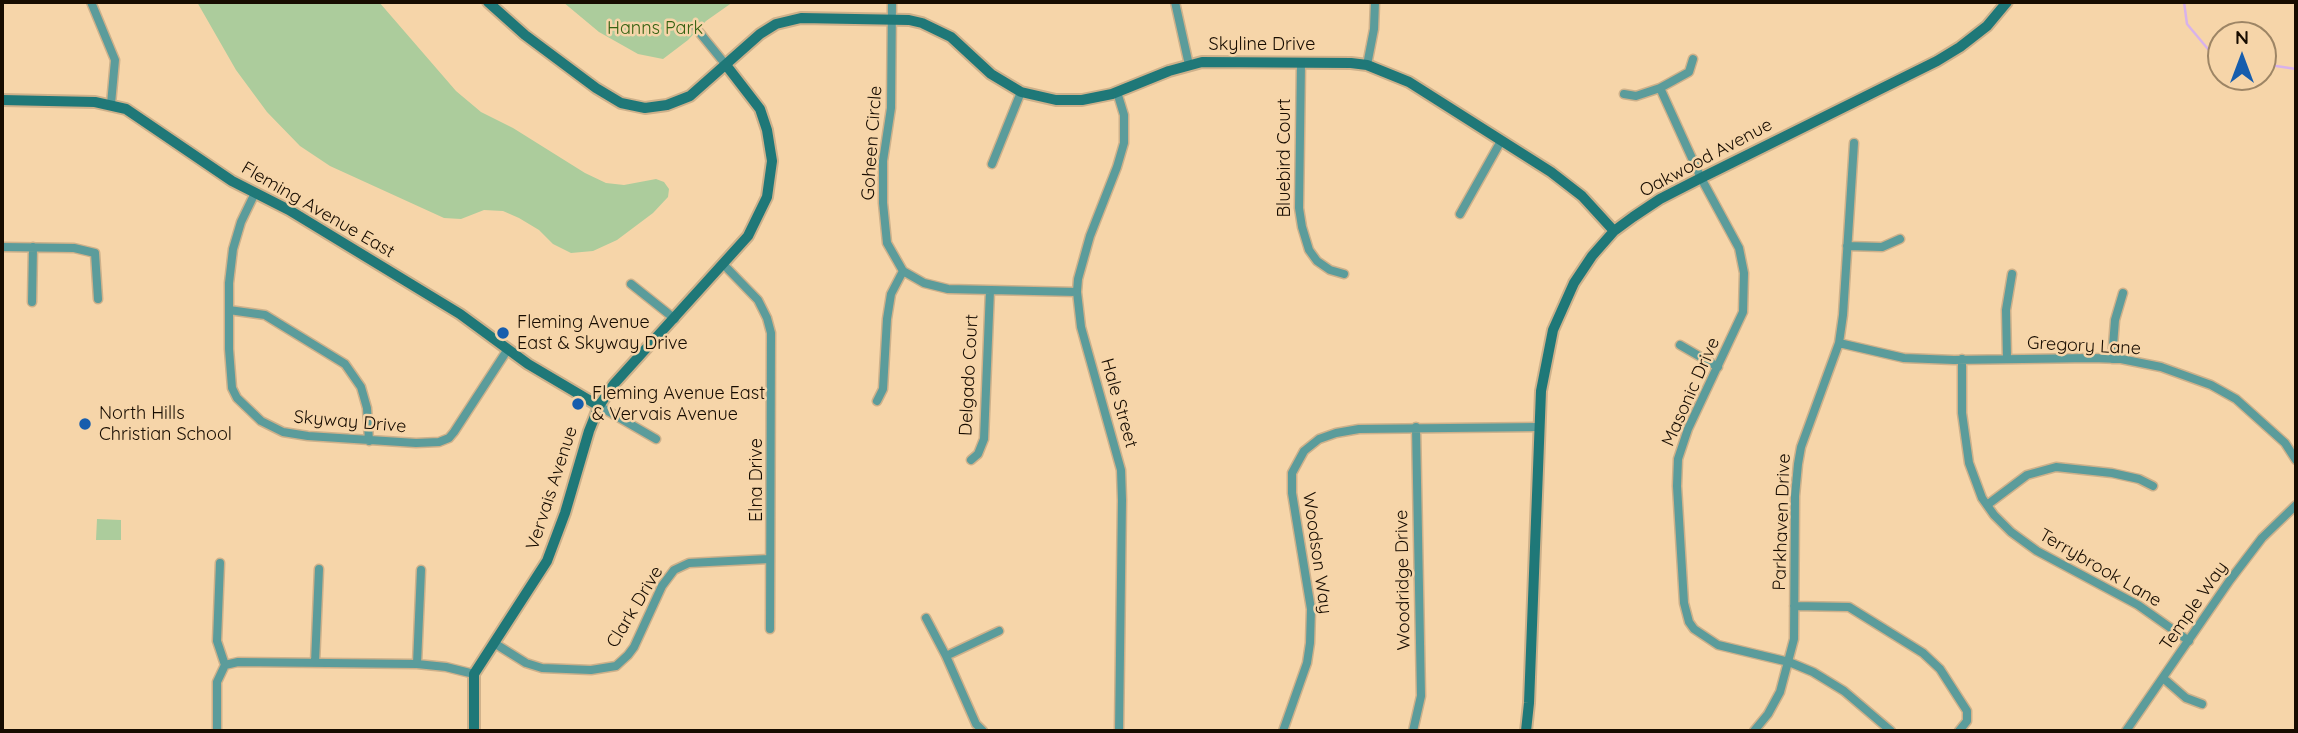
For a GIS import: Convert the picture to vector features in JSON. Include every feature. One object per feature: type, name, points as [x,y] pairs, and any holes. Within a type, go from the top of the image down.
[{"type":"street","points":[[91,2],[115,60],[110,104]]},
{"type":"street","name":"Skyline Drive","points":[[488,2],[525,35],[596,88],[610,98],[631,106],[656,107],[678,101],[699,89],[760,34],[788,20],[892,19],[922,23],[941,30],[957,41],[991,74],[1021,92],[1069,100],[1082,100],[1117,92],[1202,62],[1367,65],[1409,82],[1572,187],[1614,231]]},
{"type":"street","name":"Goheen Circle","points":[[892,2],[891,108],[883,162],[884,224],[887,243],[903,271]]},
{"type":"street","points":[[1175,2],[1189,65]]},
{"type":"street","points":[[1367,65],[1374,29],[1375,2]]},
{"type":"street","name":"Oakwood Avenue","points":[[1526,731],[1539,427],[1545,364],[1562,306],[1592,256],[1614,231],[1660,199],[1960,47],[1987,26],[2007,2]]},
{"type":"street","name":"Vervais Avenue","points":[[474,674],[551,552],[599,406],[614,384],[748,236],[766,197],[772,161],[771,144],[760,109],[695,27]]},
{"type":"street","points":[[1624,94],[1636,96],[1660,88],[1689,72],[1693,59]]},
{"type":"street","name":"Bluebird Court","points":[[1301,63],[1299,208],[1302,227],[1309,250],[1317,261],[1330,270],[1345,274]]},
{"type":"street","name":"Masonic Drive","points":[[1660,88],[1700,178],[1739,248],[1744,273],[1743,312],[1688,429],[1678,459],[1677,486],[1684,603],[1689,622],[1706,638],[1734,649],[1789,662],[1813,672],[1844,691],[1891,731]]},
{"type":"street","points":[[992,164],[1021,92]]},
{"type":"street","name":"Hale Street","points":[[1117,92],[1124,115],[1124,143],[1090,236],[1077,292],[1081,327],[1121,470],[1119,731]]},
{"type":"street","name":"Fleming Avenue East","points":[[2,100],[80,100],[110,104],[138,116],[232,181],[289,210],[460,314],[547,377],[599,406]]},
{"type":"street","points":[[1460,214],[1501,141]]},
{"type":"street","name":"Parkhaven Drive","points":[[1754,731],[1768,714],[1780,692],[1794,639],[1795,496],[1801,447],[1839,342],[1854,143]]},
{"type":"street","name":"Skyway Drive","points":[[255,193],[233,249],[229,282],[229,349],[232,388],[247,409],[261,421],[283,432],[308,436],[369,441],[439,442],[449,438],[508,349]]},
{"type":"street","points":[[1847,246],[1882,247],[1900,239]]},
{"type":"street","points":[[2,247],[74,248],[95,253],[98,299]]},
{"type":"street","points":[[32,302],[33,247]]},
{"type":"street","name":"Elna Drive","points":[[723,264],[758,300],[771,333],[770,628]]},
{"type":"street","points":[[877,401],[883,389],[891,294],[903,271],[924,283],[948,289],[1077,292]]},
{"type":"street","points":[[2007,358],[2006,310],[2012,274]]},
{"type":"street","points":[[631,284],[675,319]]},
{"type":"street","name":"Delgado Court","points":[[971,460],[978,454],[984,439],[990,290]]},
{"type":"street","points":[[2112,359],[2115,320],[2123,293]]},
{"type":"street","points":[[229,310],[265,315],[345,364],[361,387],[367,408],[369,441]]},
{"type":"street","name":"Gregory Lane","points":[[1839,342],[1895,357],[2112,359],[2161,367],[2211,385],[2236,399],[2285,443],[2296,460]]},
{"type":"street","points":[[1681,345],[1718,367]]},
{"type":"street","name":"Terrybrook Lane","points":[[1962,359],[1962,413],[1969,463],[1974,481],[1987,505],[2011,532],[2037,551],[2138,606],[2189,641]]},
{"type":"street","points":[[599,406],[656,439]]},
{"type":"street","name":"Woodridge Drive","points":[[1413,731],[1421,696],[1416,427]]},
{"type":"street","name":"Woodson Way","points":[[1283,731],[1303,674],[1310,643],[1311,609],[1292,493],[1292,473],[1304,450],[1320,439],[1359,429],[1539,427]]},
{"type":"street","points":[[1987,505],[2027,475],[2056,467],[2112,473],[2139,479],[2153,486]]},
{"type":"street","name":"Temple Way","points":[[2126,731],[2262,538],[2296,505]]},
{"type":"street","name":"Clark Drive","points":[[494,643],[526,663],[542,668],[591,670],[616,666],[628,656],[662,586],[674,570],[689,563],[769,559]]},
{"type":"street","points":[[217,731],[217,682],[225,666],[217,641],[220,563]]},
{"type":"street","points":[[316,663],[319,569]]},
{"type":"street","points":[[417,664],[421,570]]},
{"type":"street","points":[[1794,606],[1849,607],[1923,653],[1940,669],[1967,711],[1968,721],[1959,731]]},
{"type":"street","points":[[926,618],[976,724],[983,731]]},
{"type":"street","points":[[946,656],[999,631]]},
{"type":"street","points":[[225,666],[238,662],[417,664],[474,674],[474,731]]},
{"type":"street","points":[[2163,678],[2186,698],[2202,704]]},
{"type":"green space","points":[[197,2],[379,2],[456,91],[481,112],[606,183],[624,185],[656,179],[664,182],[669,189],[668,197],[653,213],[617,240],[593,251],[571,253],[553,244],[539,230],[503,211],[484,210],[461,219],[444,218],[330,166],[300,146],[267,112],[236,70]]},
{"type":"green space","name":"Hanns Park","points":[[563,2],[733,2],[706,21],[688,40],[663,59],[638,54],[599,32]]},
{"type":"green space","points":[[97,519],[121,520],[121,540],[96,540]]},
{"type":"waterway","points":[[2184,2],[2187,24],[2207,48]]},
{"type":"waterway","points":[[2277,66],[2296,69]]},
{"type":"place","name":"Fleming Avenue East & Skyway Drive","points":[[503,333]]},
{"type":"place","name":"Fleming Avenue East & Vervais Avenue","points":[[578,404]]},
{"type":"place","name":"North Hills Christian School","points":[[85,424]]}]
